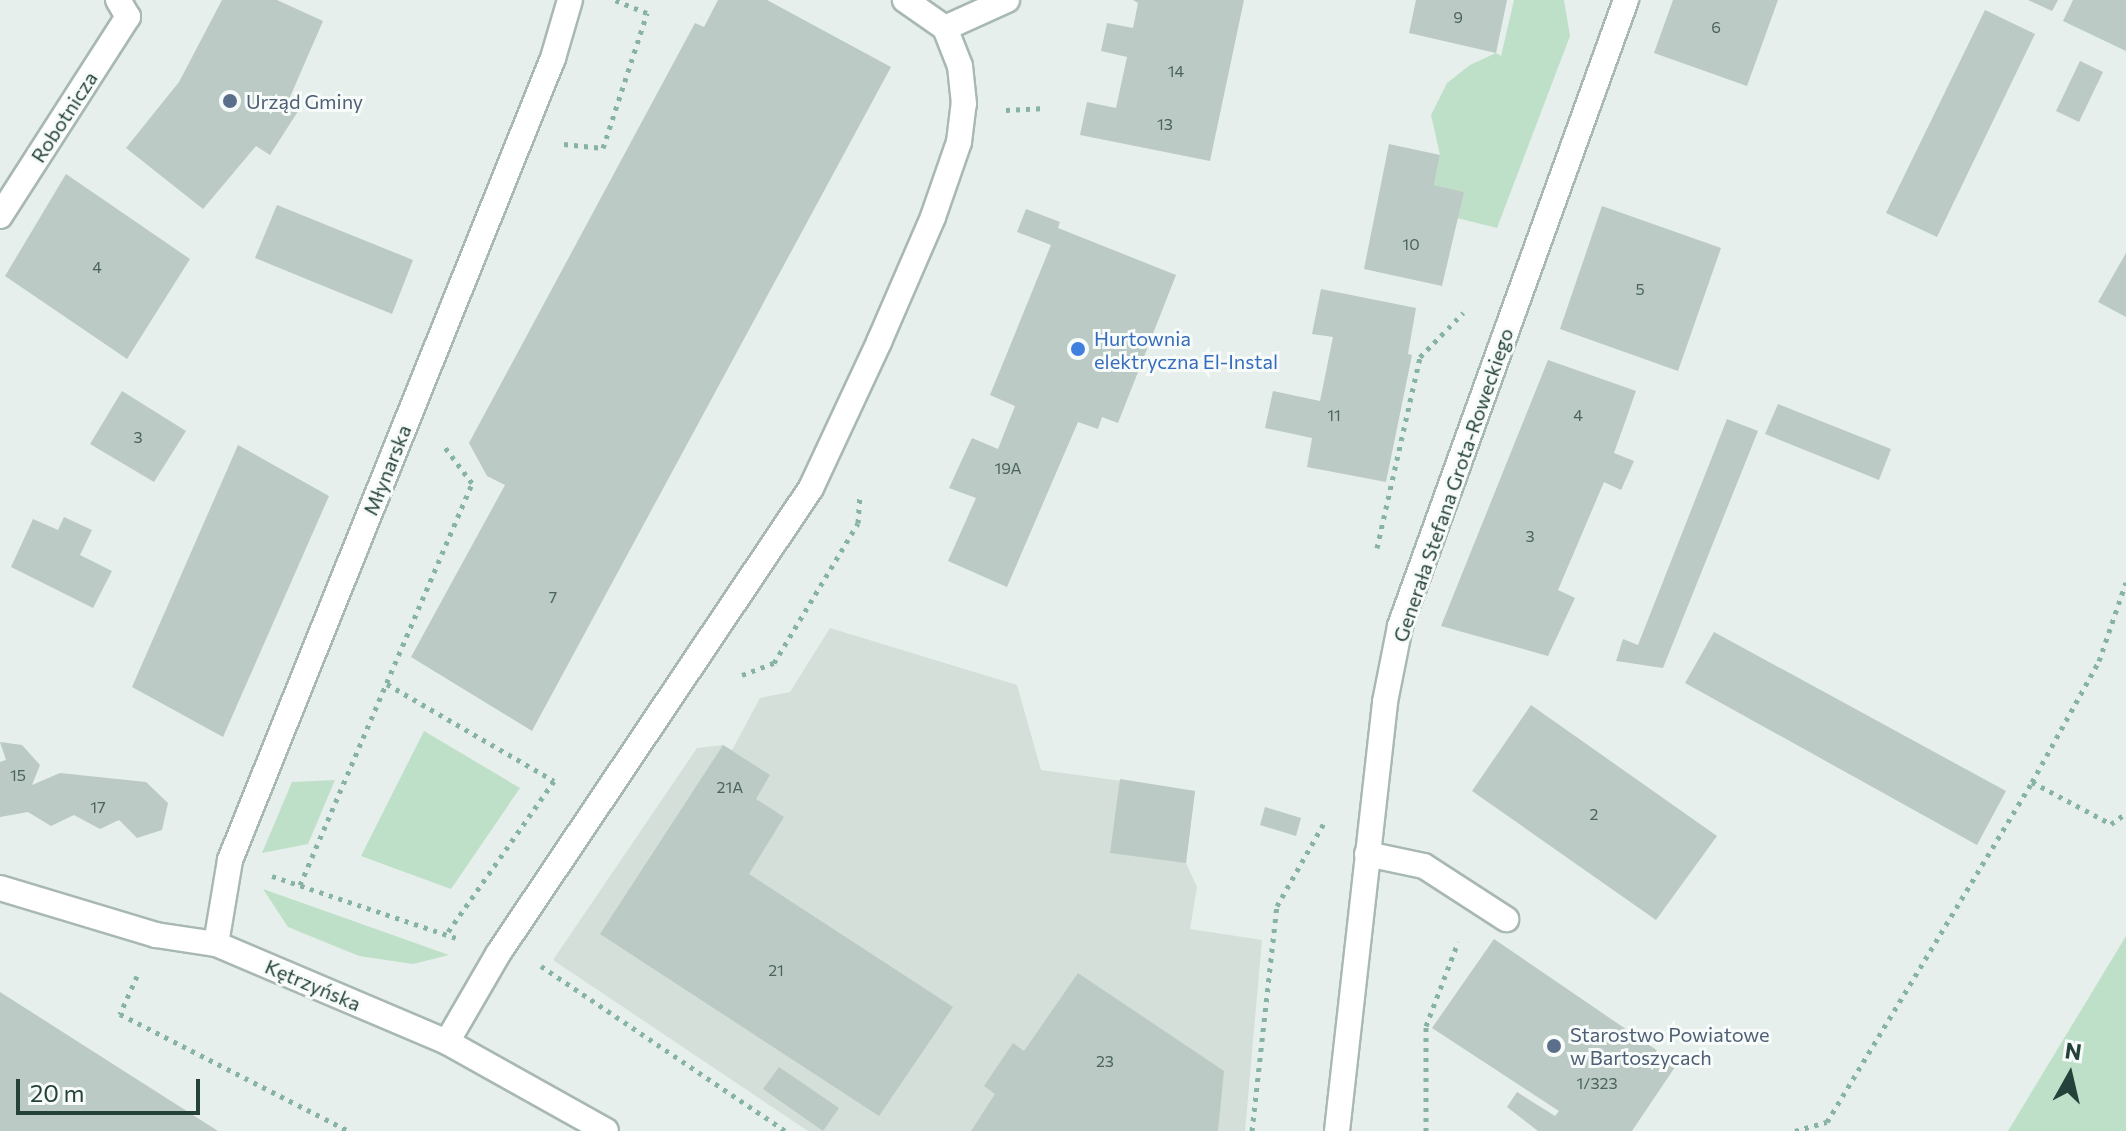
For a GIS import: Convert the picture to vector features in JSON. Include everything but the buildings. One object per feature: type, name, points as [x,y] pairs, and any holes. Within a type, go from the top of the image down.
[{"type":"street","name":"Młynarska","points":[[216,944],[230,860],[553,58],[570,0]]},
{"type":"street","points":[[447,1042],[498,954],[811,488],[933,217],[959,142],[961,79],[945,28],[905,0]]},
{"type":"street","points":[[945,28],[1007,0]]},
{"type":"street","name":"Generała Stefana Grota-Roweckiego","points":[[1337,1131],[1385,702],[1400,626],[1626,0]]},
{"type":"street","name":"Robotnicza","points":[[0,216],[123,9]]},
{"type":"street","points":[[1367,854],[1424,866],[1506,919]]},
{"type":"street","name":"Kętrzyńska","points":[[0,888],[156,935],[216,944],[447,1042],[606,1131]]},
{"type":"path","points":[[554,143],[603,148],[647,13],[614,0]]},
{"type":"path","points":[[300,885],[472,483],[442,444],[447,429]]},
{"type":"path","points":[[1795,1131],[1827,1122],[2032,782],[2099,661],[2126,582]]},
{"type":"path","points":[[387,684],[554,781],[445,936]]},
{"type":"path","points":[[2032,782],[2111,824],[2126,813]]},
{"type":"path","points":[[260,871],[445,936],[459,938]]},
{"type":"path","points":[[1426,1131],[1426,1026],[1475,898]]},
{"type":"path","points":[[538,964],[786,1131]]},
{"type":"shaded area","points":[[830,628],[1017,685],[1041,770],[1195,791],[1186,863],[1197,887],[1190,929],[1262,940],[1245,1131],[808,1131],[553,960],[697,748],[723,745],[732,750],[760,698],[790,692]]},
{"type":"green space","points":[[1514,0],[1564,0],[1570,36],[1497,228],[1457,218],[1463,192],[1434,185],[1440,155],[1431,115],[1447,83],[1470,65],[1496,53],[1501,56]]},
{"type":"green space","points":[[424,731],[520,788],[451,889],[361,856]]},
{"type":"green space","points":[[335,780],[308,844],[262,853],[292,782]]},
{"type":"green space","points":[[263,889],[449,955],[413,964],[359,956],[288,927]]},
{"type":"green space","points":[[2126,936],[2126,1131],[2008,1131]]},
{"type":"place","name":"Urząd Gminy","points":[[230,101]]},
{"type":"place","name":"Hurtownia elektryczna El-Instal","points":[[1078,349]]},
{"type":"place","name":"Starostwo Powiatowe w Bartoszycach","points":[[1554,1046]]}]
